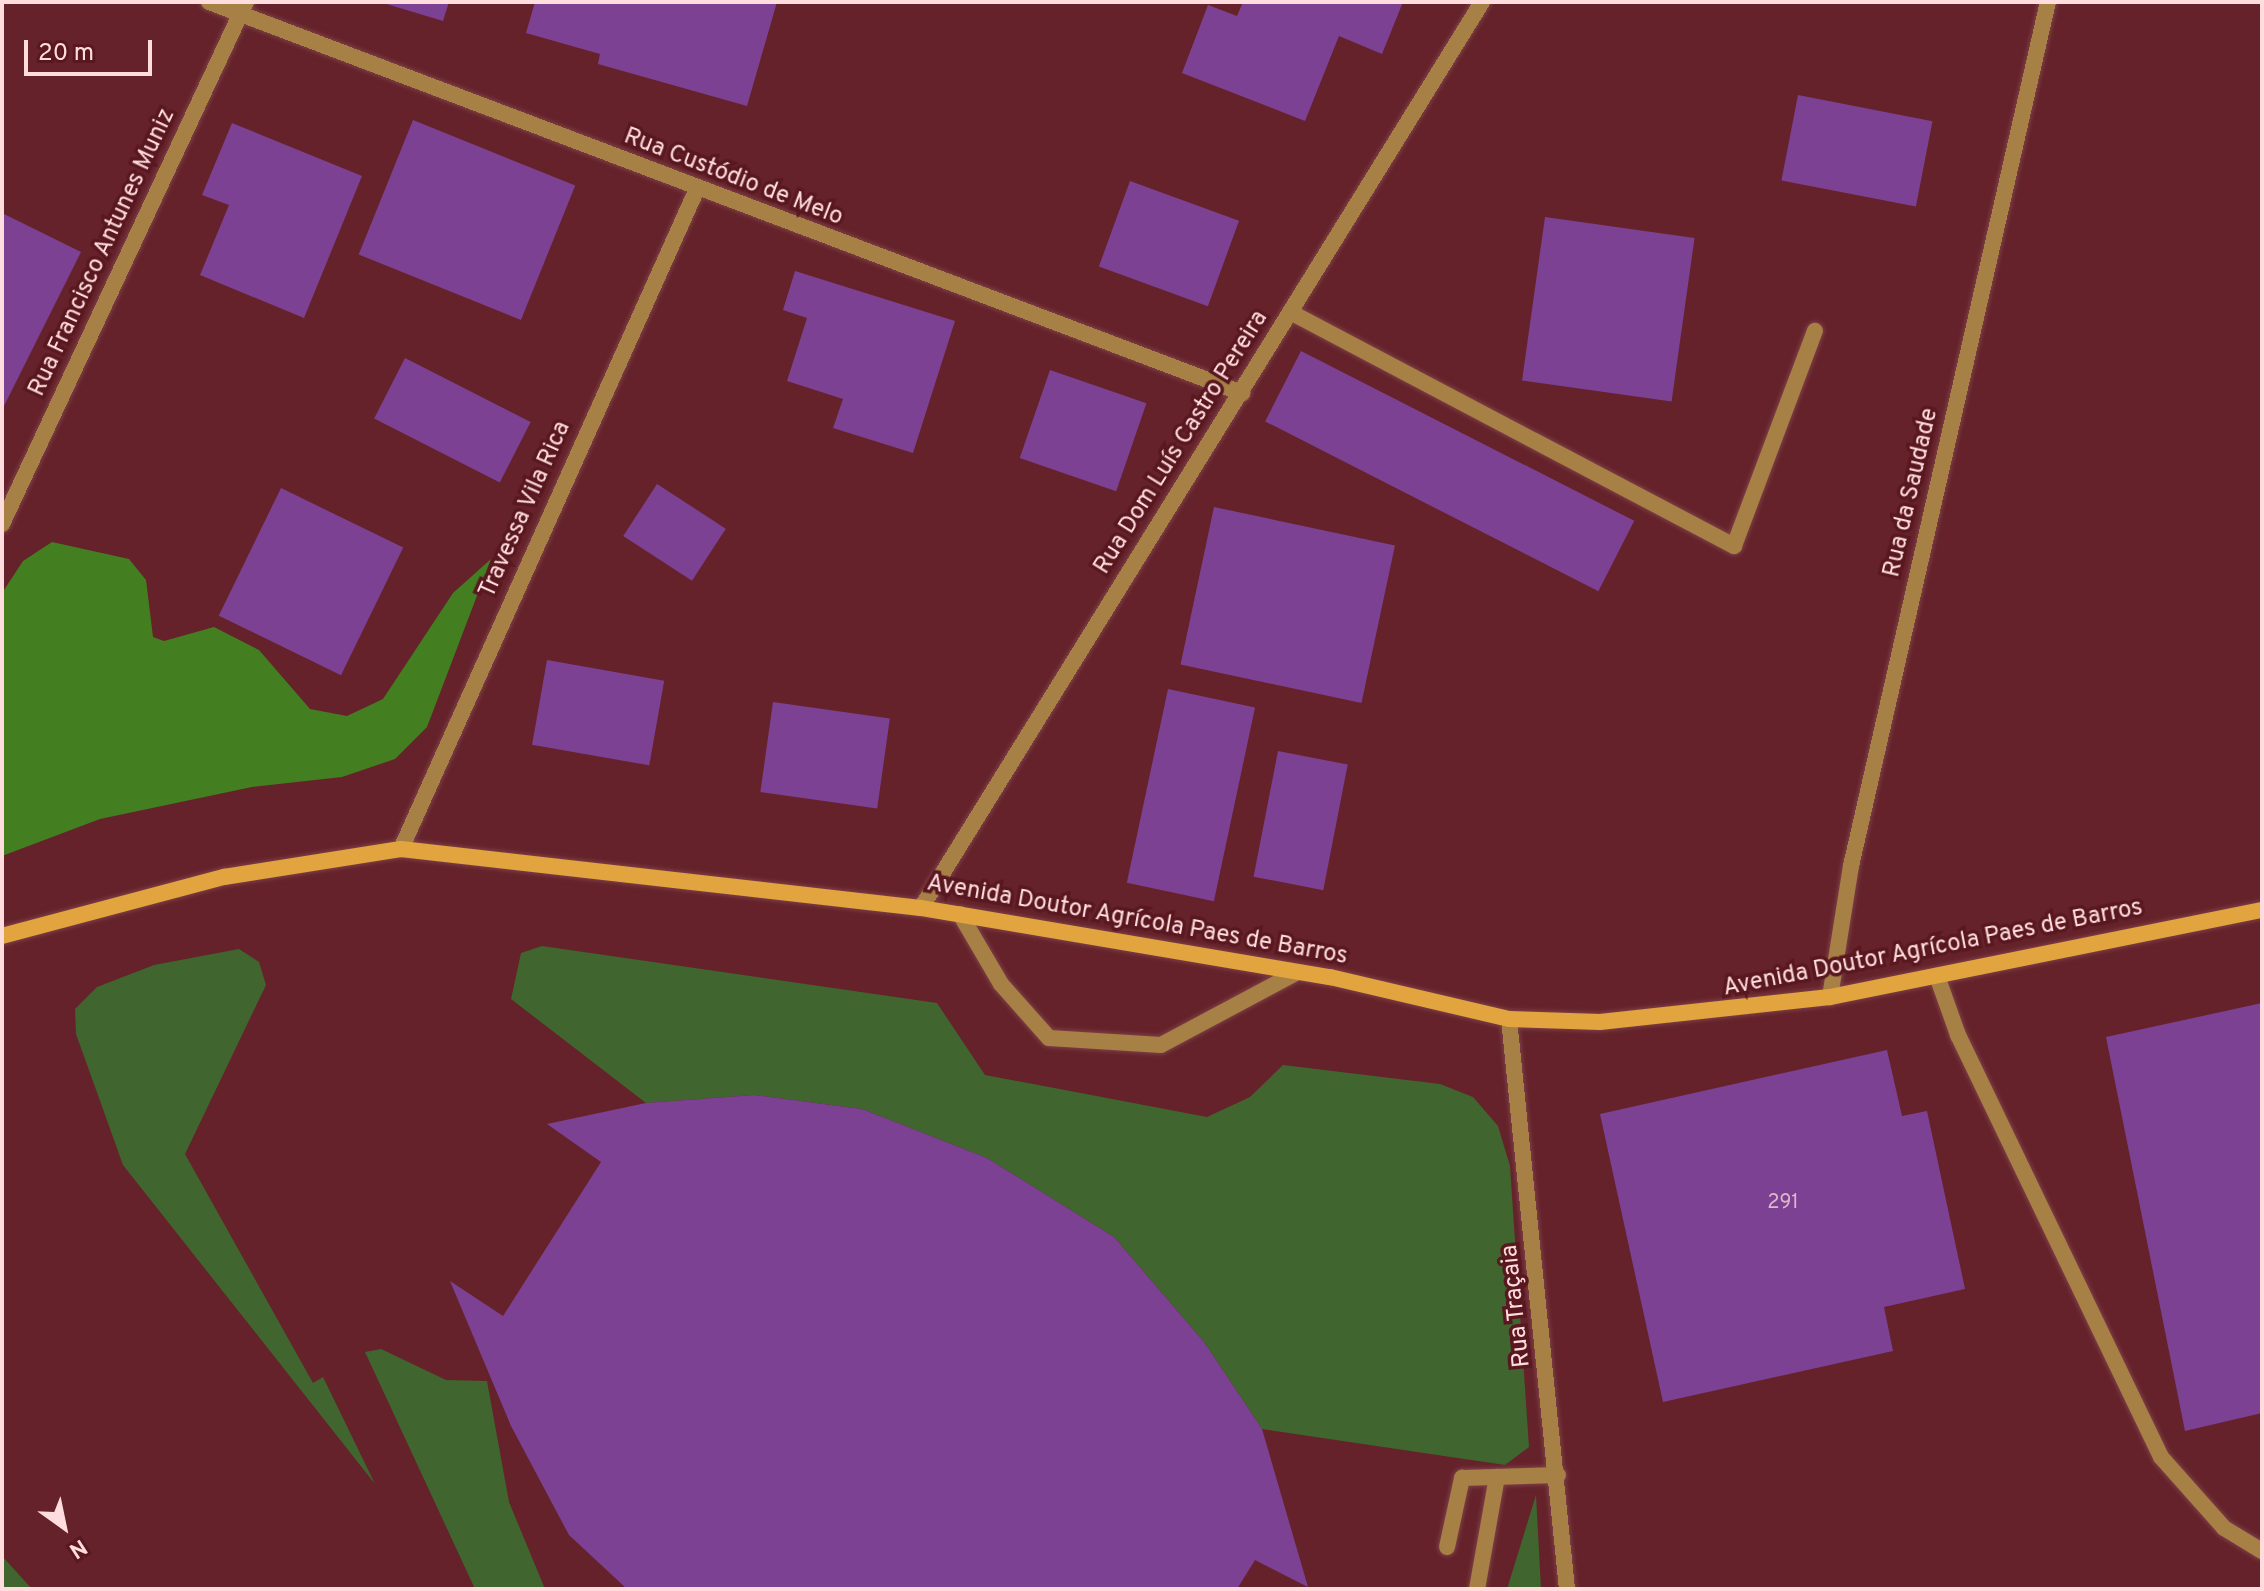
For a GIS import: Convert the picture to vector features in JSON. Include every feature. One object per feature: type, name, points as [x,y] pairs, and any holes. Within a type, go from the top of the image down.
[{"type":"street","name":"Rua Custódio de Melo","points":[[209,2],[244,8],[696,191],[1242,393]]},
{"type":"street","name":"Rua Dom Luís Castro Pereira","points":[[921,908],[1482,2]]},
{"type":"street","name":"Rua da Saudade","points":[[1830,997],[1851,866],[2048,2]]},
{"type":"street","name":"Rua Francisco Antunes Muniz","points":[[2,524],[244,8]]},
{"type":"street","name":"Travessa Vila Rica","points":[[401,849],[696,191]]},
{"type":"street","points":[[1292,313],[1734,546],[1815,331]]},
{"type":"street","name":"Avenida Doutor Agrícola Paes de Barros","points":[[2,936],[224,877],[401,849],[921,908],[1298,972],[1509,1019],[1600,1022],[1830,997],[2262,910]]},
{"type":"street","points":[[960,914],[1001,984],[1049,1038],[1161,1045],[1298,972]]},
{"type":"street","points":[[1937,976],[1958,1035],[2161,1457],[2224,1528],[2262,1551]]},
{"type":"street","name":"Rua Traçaia","points":[[1509,1019],[1558,1475],[1567,1589]]},
{"type":"street","points":[[1447,1547],[1462,1478],[1558,1475]]},
{"type":"street","points":[[1477,1589],[1497,1477]]},
{"type":"green space","points":[[52,542],[129,559],[146,580],[153,637],[164,641],[214,627],[259,650],[310,709],[347,716],[383,699],[453,593],[491,559],[427,727],[395,759],[342,777],[252,787],[100,819],[2,856],[2,593],[23,561]]},
{"type":"green space","points":[[542,946],[937,1003],[985,1075],[1207,1117],[1250,1097],[1283,1065],[1440,1084],[1473,1097],[1498,1126],[1510,1166],[1529,1447],[1505,1465],[1262,1429],[1204,1342],[1114,1237],[987,1158],[862,1109],[754,1095],[646,1103],[511,999],[521,953]]},
{"type":"green space","points":[[239,949],[259,962],[266,985],[185,1154],[313,1383],[323,1377],[375,1484],[123,1165],[76,1034],[75,1009],[97,987],[154,965]]},
{"type":"green space","points":[[381,1349],[446,1380],[487,1381],[509,1502],[545,1589],[475,1589],[365,1352]]},
{"type":"green space","points":[[1536,1495],[1541,1589],[1507,1589]]},
{"type":"green space","points":[[2,1556],[32,1589],[2,1589]]},
{"type":"building","points":[[380,2],[449,2],[443,21]]},
{"type":"building","points":[[535,2],[777,2],[747,106],[598,64],[600,54],[526,33]]},
{"type":"building","points":[[1243,2],[1403,2],[1382,54],[1339,36],[1305,121],[1182,73],[1208,5],[1237,16]]},
{"type":"building","points":[[1798,95],[1932,121],[1916,207],[1781,180]]},
{"type":"building","points":[[413,120],[575,186],[521,320],[359,254]]},
{"type":"building","points":[[232,123],[362,176],[304,318],[200,275],[229,205],[202,195]]},
{"type":"building","points":[[1130,181],[1239,221],[1208,306],[1099,267]]},
{"type":"building","points":[[2,213],[81,252],[2,410]]},
{"type":"building","points":[[1545,217],[1695,238],[1672,401],[1522,380]]},
{"type":"building","points":[[795,271],[955,321],[913,453],[833,428],[843,399],[787,381],[807,318],[783,310]]},
{"type":"building","points":[[1301,351],[1634,521],[1598,591],[1265,421]]},
{"type":"building","points":[[405,358],[531,422],[500,483],[374,419]]},
{"type":"building","points":[[1050,370],[1146,403],[1116,491],[1020,458]]},
{"type":"building","points":[[657,484],[726,529],[692,581],[623,536]]},
{"type":"building","points":[[281,488],[403,548],[341,675],[219,616]]},
{"type":"building","points":[[1214,507],[1395,545],[1361,703],[1181,664]]},
{"type":"building","points":[[547,660],[664,681],[649,765],[532,745]]},
{"type":"building","points":[[1168,689],[1255,708],[1214,901],[1127,883]]},
{"type":"building","points":[[773,702],[890,718],[877,809],[760,792]]},
{"type":"building","points":[[1278,751],[1348,765],[1323,890],[1254,877]]},
{"type":"building","points":[[2262,1003],[2262,1413],[2185,1431],[2106,1037]]},
{"type":"building","points":[[1887,1050],[1902,1116],[1927,1111],[1965,1289],[1884,1307],[1893,1351],[1663,1402],[1600,1114]]},
{"type":"building","points":[[754,1095],[862,1109],[987,1158],[1114,1237],[1204,1342],[1262,1429],[1308,1587],[1255,1560],[1237,1589],[627,1589],[569,1535],[511,1426],[450,1281],[503,1316],[601,1162],[547,1124],[646,1103]]}]
